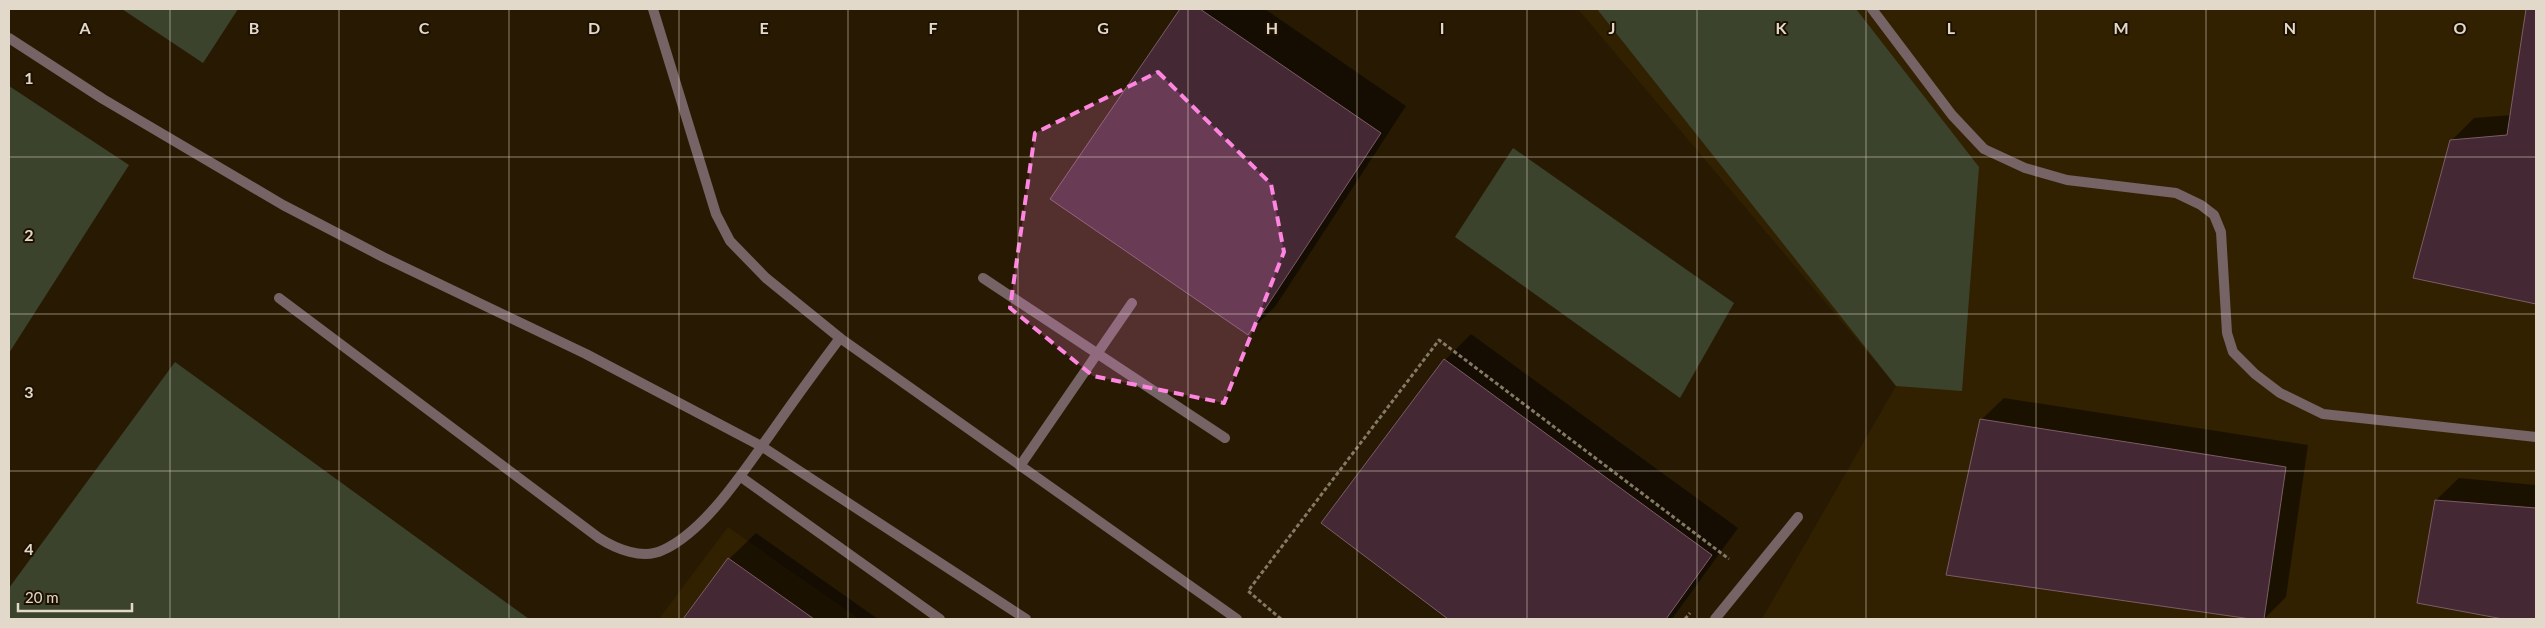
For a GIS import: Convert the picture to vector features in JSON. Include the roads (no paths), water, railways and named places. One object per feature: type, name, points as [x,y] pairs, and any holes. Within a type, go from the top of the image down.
[{"type":"lane","points":[[653,9],[716,214],[730,241],[766,278],[840,338],[1237,619]]},
{"type":"lane","points":[[1872,9],[1952,115],[1984,149],[2025,168],[2067,180],[2176,194],[2200,205],[2214,215],[2221,232],[2227,333],[2233,352],[2255,374],[2280,393],[2323,414],[2536,437]]},
{"type":"lane","points":[[1882,22],[1883,9]]},
{"type":"lane","points":[[9,38],[103,98],[283,205],[383,257],[586,354],[762,446],[1026,619]]},
{"type":"lane","points":[[983,278],[1224,438]]},
{"type":"lane","points":[[279,298],[616,549],[643,553],[663,551],[695,528],[741,477],[840,338]]},
{"type":"lane","points":[[1020,466],[1132,303]]},
{"type":"lane","points":[[741,477],[940,619]]},
{"type":"lane","points":[[1715,619],[1798,517]]}]
